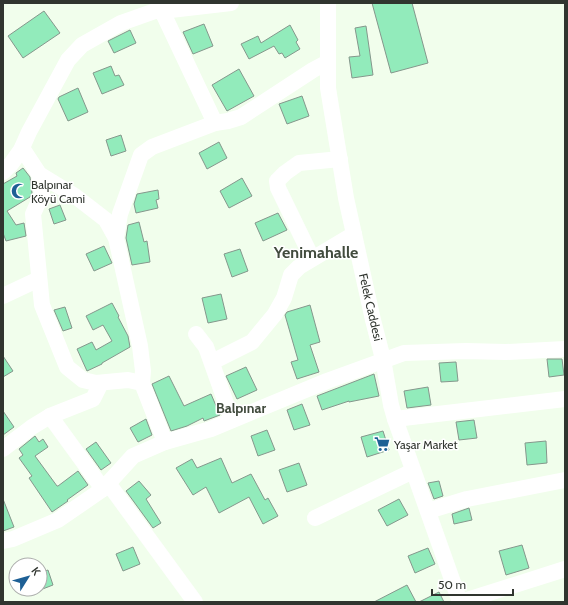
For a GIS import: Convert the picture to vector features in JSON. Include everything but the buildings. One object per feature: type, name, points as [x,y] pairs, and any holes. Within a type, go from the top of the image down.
[{"type":"street","points":[[3,172],[11,164],[22,148],[29,132],[68,60],[82,45],[121,23],[168,7],[231,3]]},
{"type":"street","name":"Felek Caddesi","points":[[328,3],[328,88],[354,234],[372,320],[383,359],[395,419],[460,602]]},
{"type":"street","points":[[168,7],[215,122]]},
{"type":"street","points":[[116,238],[120,214],[141,155],[152,147],[215,122],[241,118],[312,70],[328,62]]},
{"type":"street","points":[[22,148],[39,174],[42,194],[33,214],[42,305],[67,366],[83,380],[96,383],[128,380],[142,383]]},
{"type":"street","points":[[312,258],[278,188],[277,181],[299,163],[340,159]]},
{"type":"street","points":[[39,174],[74,196],[106,220],[116,238],[140,346],[143,371],[142,383],[165,442]]},
{"type":"street","points":[[212,362],[252,342],[275,314],[284,298],[291,275],[312,258],[354,234]]},
{"type":"street","points":[[3,296],[39,279]]},
{"type":"street","points":[[196,334],[206,347],[232,420]]},
{"type":"street","points":[[3,541],[13,539],[58,520],[106,486],[133,456],[165,442],[211,430],[232,420],[383,359],[404,352],[506,352],[565,349]]},
{"type":"street","points":[[3,449],[32,427],[50,416],[93,399],[101,383]]},
{"type":"street","points":[[395,419],[565,399]]},
{"type":"street","points":[[50,416],[196,602]]},
{"type":"street","points":[[315,518],[413,471]]},
{"type":"street","points":[[428,511],[467,499],[565,480]]},
{"type":"street","points":[[460,602],[565,569]]},
{"type":"place","name":"Balpınar Köyü Cami","points":[[19,191]]},
{"type":"place","name":"Yaşar Market","points":[[382,444]]},
{"type":"district","name":"Yenimahalle","points":[[316,252]]},
{"type":"district","name":"Balpınar","points":[[241,408]]}]
